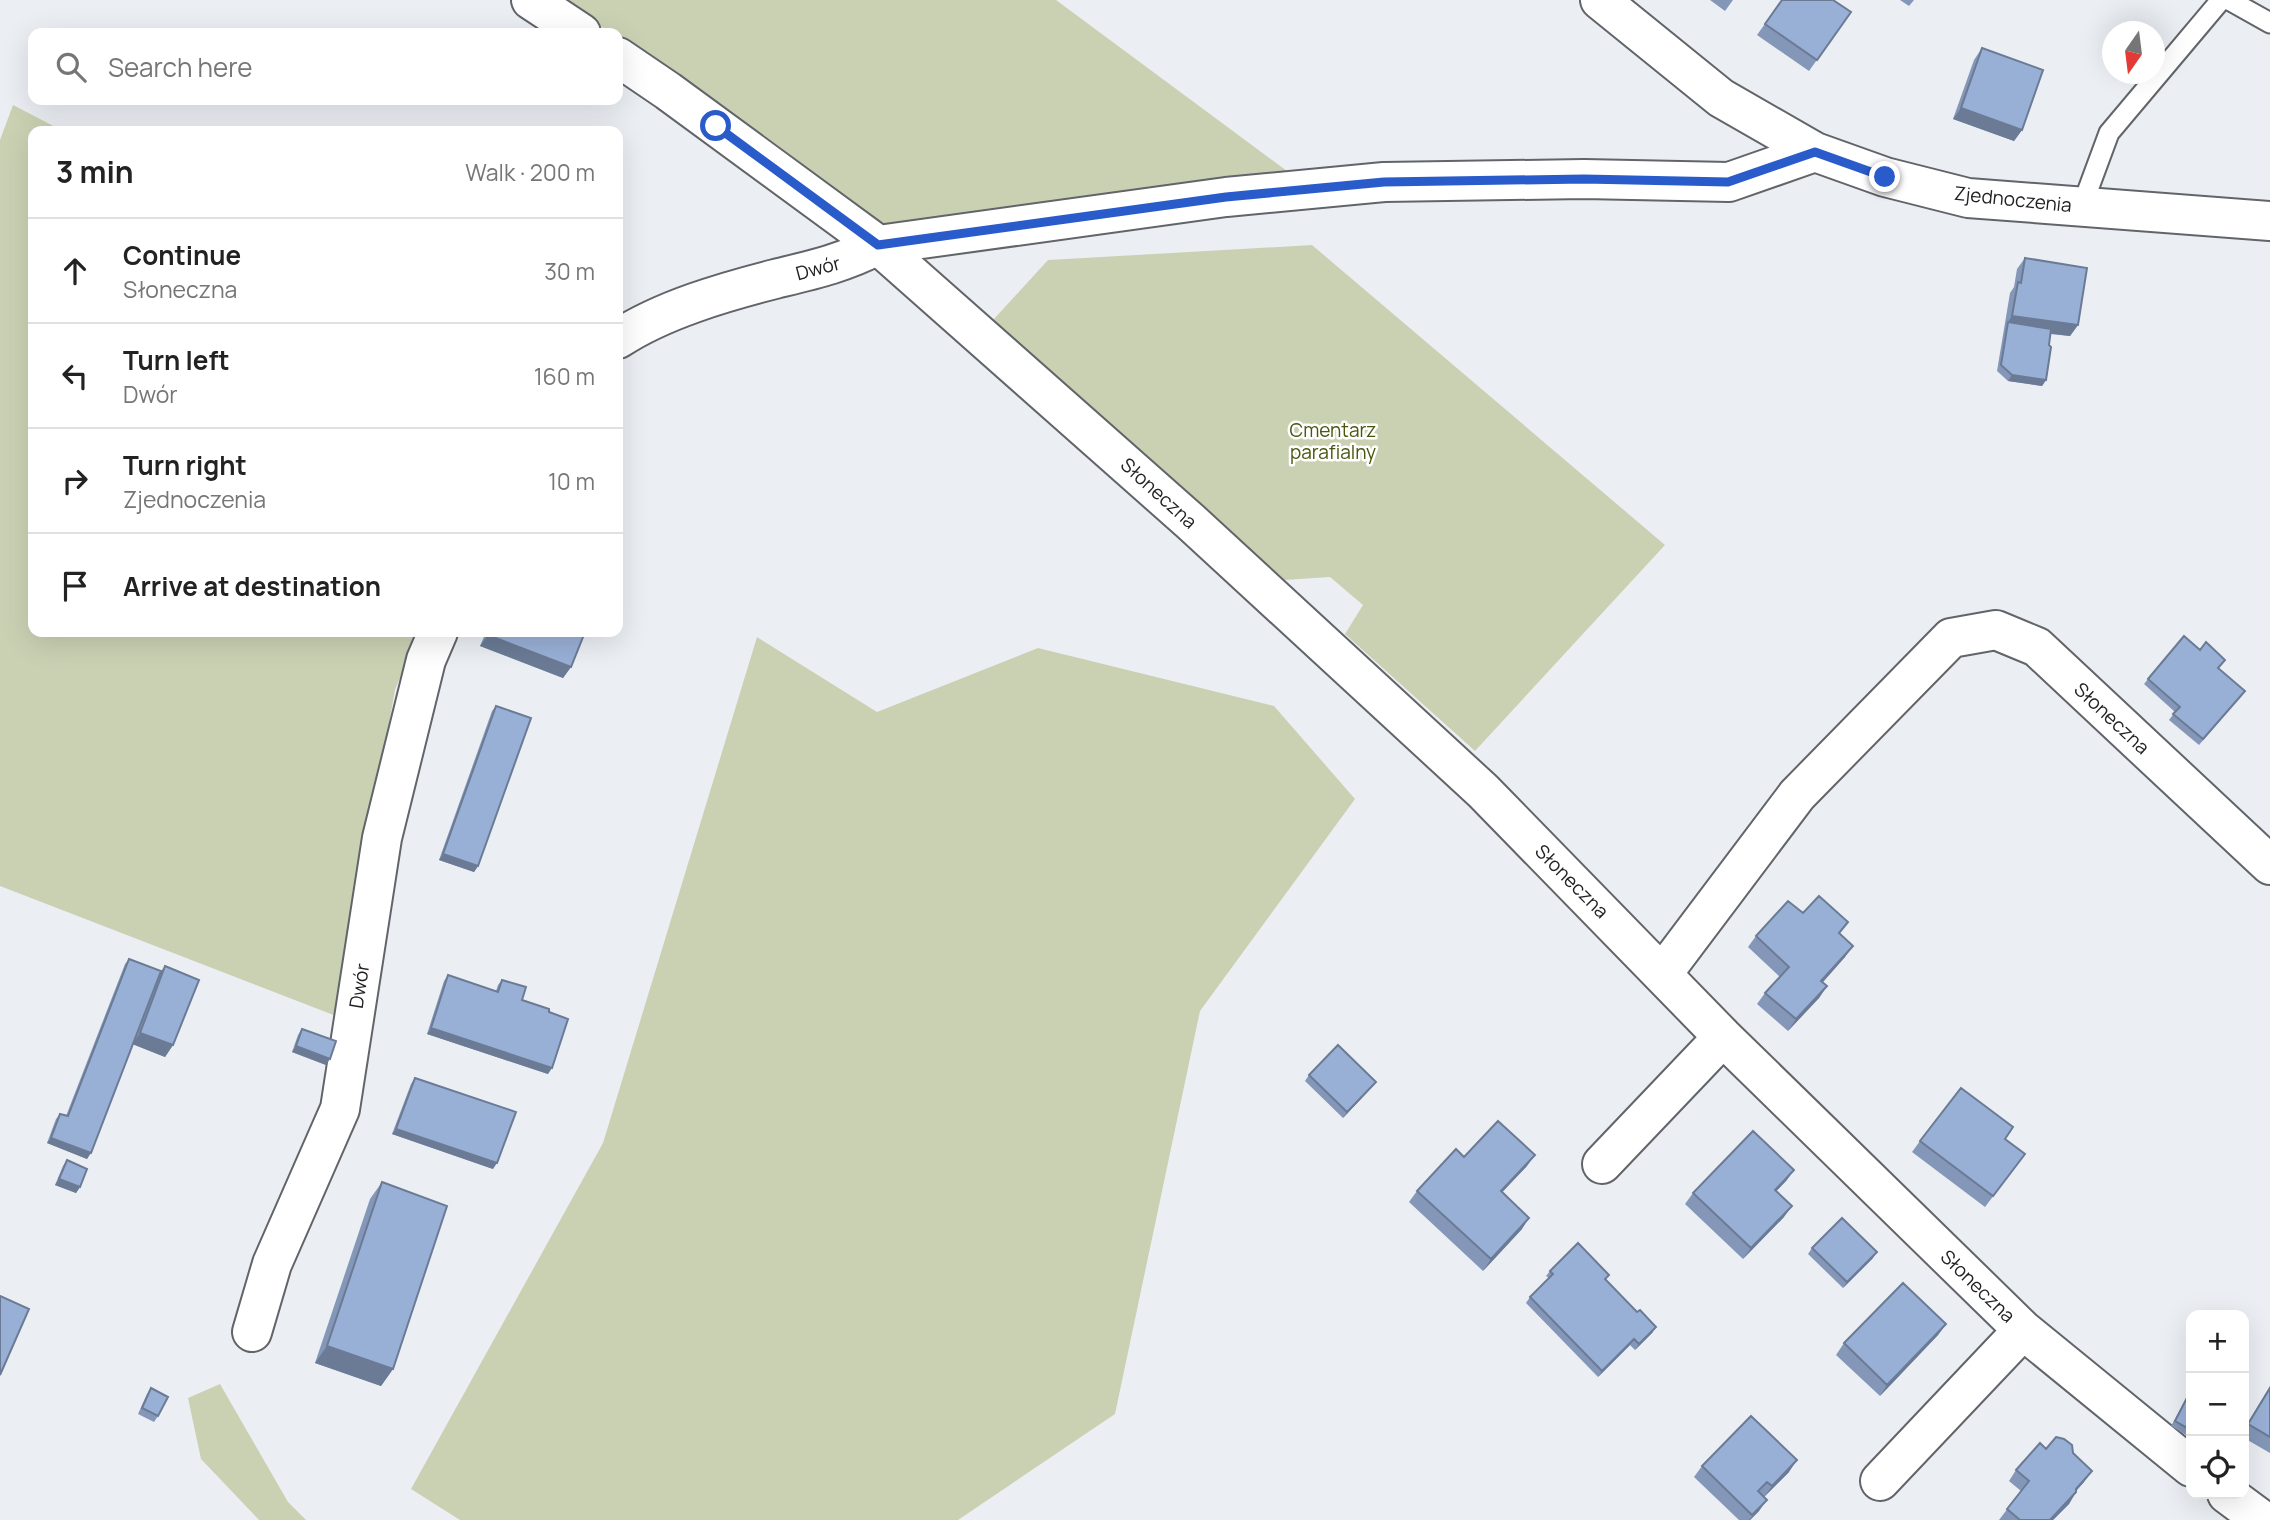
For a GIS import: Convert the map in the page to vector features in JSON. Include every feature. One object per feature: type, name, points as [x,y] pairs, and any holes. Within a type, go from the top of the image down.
[{"type":"street","points":[[531,0],[574,28]]},
{"type":"street","name":"Zjednoczenia","points":[[1600,0],[1721,98],[1815,152],[1885,177],[1968,198],[2270,221]]},
{"type":"street","name":"Słoneczna","points":[[623,60],[878,245],[1191,522],[1483,791],[1723,1037],[2023,1330],[2186,1463]]},
{"type":"street","name":"Dwór","points":[[623,335],[721,293],[852,259],[878,245],[1226,197],[1384,182],[1584,179],[1728,182],[1815,152]]},
{"type":"street","name":"Słoneczna","points":[[1663,973],[1797,795],[1951,638],[1962,636],[1996,630],[2037,647],[2270,865]]},
{"type":"street","name":"Dwór","points":[[252,1332],[272,1264],[340,1109],[382,838],[426,660],[436,637]]},
{"type":"street","points":[[1602,1164],[1723,1037]]},
{"type":"street","name":"Słoneczna","points":[[1880,1481],[2023,1330]]},
{"type":"street","points":[[2234,1499],[2262,1520]]},
{"type":"lane","points":[[2082,206],[2109,133],[2221,0]]},
{"type":"lane","points":[[2229,0],[2270,23]]},
{"type":"green space","points":[[561,0],[1056,0],[1287,171],[879,230],[623,42],[623,28],[603,28]]},
{"type":"green space","points":[[13,105],[53,126],[28,126],[28,637],[416,637],[395,690],[336,1016],[0,886],[0,140]]},
{"type":"green space","name":"Cmentarz parafialny","points":[[1312,245],[1665,545],[1475,751],[1345,634],[1363,605],[1330,577],[1284,580],[993,320],[1048,260]]},
{"type":"green space","points":[[757,637],[877,712],[1038,648],[1274,706],[1355,799],[1200,1011],[1115,1414],[958,1520],[460,1520],[411,1489],[603,1143]]},
{"type":"green space","points":[[220,1384],[288,1502],[306,1520],[259,1520],[201,1459],[188,1398]]},
{"type":"building","points":[[1782,0],[1833,0],[1851,12],[1817,60],[1765,24]]},
{"type":"building","points":[[1982,48],[2043,70],[2022,130],[1961,108]]},
{"type":"building","points":[[2025,258],[2087,268],[2078,325],[2012,316]]},
{"type":"building","points":[[2008,322],[2051,329],[2046,380],[2012,375],[2001,365]]},
{"type":"building","points":[[2184,636],[2200,650],[2206,642],[2225,660],[2218,668],[2245,691],[2203,739],[2173,714],[2180,707],[2148,679]]},
{"type":"building","points":[[493,637],[583,637],[571,667]]},
{"type":"building","points":[[496,706],[531,718],[478,866],[443,854]]},
{"type":"building","points":[[1819,896],[1848,922],[1839,933],[1853,946],[1821,981],[1827,986],[1796,1019],[1765,993],[1789,967],[1756,936],[1788,901],[1803,913]]},
{"type":"building","points":[[129,959],[161,971],[91,1153],[51,1138],[60,1114],[68,1116]]},
{"type":"building","points":[[165,966],[199,980],[173,1045],[140,1033]]},
{"type":"building","points":[[448,975],[498,992],[502,980],[526,987],[522,1000],[568,1019],[552,1068],[431,1028]]},
{"type":"building","points":[[302,1029],[336,1041],[330,1059],[296,1046]]},
{"type":"building","points":[[1338,1045],[1376,1082],[1347,1112],[1309,1075]]},
{"type":"building","points":[[415,1078],[516,1112],[497,1163],[396,1129]]},
{"type":"building","points":[[1961,1088],[2013,1127],[2005,1139],[2025,1154],[1993,1196],[1920,1141]]},
{"type":"building","points":[[1498,1121],[1535,1155],[1501,1191],[1529,1218],[1491,1259],[1417,1191],[1456,1149],[1464,1157]]},
{"type":"building","points":[[1753,1131],[1794,1170],[1775,1190],[1792,1206],[1751,1248],[1693,1193]]},
{"type":"building","points":[[67,1160],[87,1169],[80,1187],[59,1179]]},
{"type":"building","points":[[382,1182],[447,1206],[393,1369],[327,1346]]},
{"type":"building","points":[[1842,1218],[1877,1252],[1847,1282],[1812,1248]]},
{"type":"building","points":[[1578,1243],[1609,1275],[1605,1279],[1656,1327],[1639,1344],[1634,1339],[1602,1371],[1530,1297],[1553,1274],[1550,1271]]},
{"type":"building","points":[[1903,1283],[1946,1324],[1887,1385],[1844,1343]]},
{"type":"building","points":[[0,1296],[29,1309],[0,1375]]},
{"type":"building","points":[[151,1388],[168,1397],[158,1416],[142,1408]]},
{"type":"building","points":[[2270,1388],[2270,1437],[2249,1422]]},
{"type":"building","points":[[2186,1400],[2186,1427],[2175,1421]]},
{"type":"building","points":[[1751,1416],[1797,1460],[1772,1486],[1767,1482],[1758,1491],[1767,1500],[1752,1515],[1702,1466]]},
{"type":"building","points":[[2056,1437],[2072,1445],[2073,1453],[2092,1471],[2050,1520],[2020,1520],[2007,1509],[2029,1481],[2016,1470],[2040,1443],[2046,1449]]},
{"type":"route","points":[[716,126],[878,245],[1226,197],[1384,182],[1584,179],[1728,182],[1815,152],[1885,177]]}]
